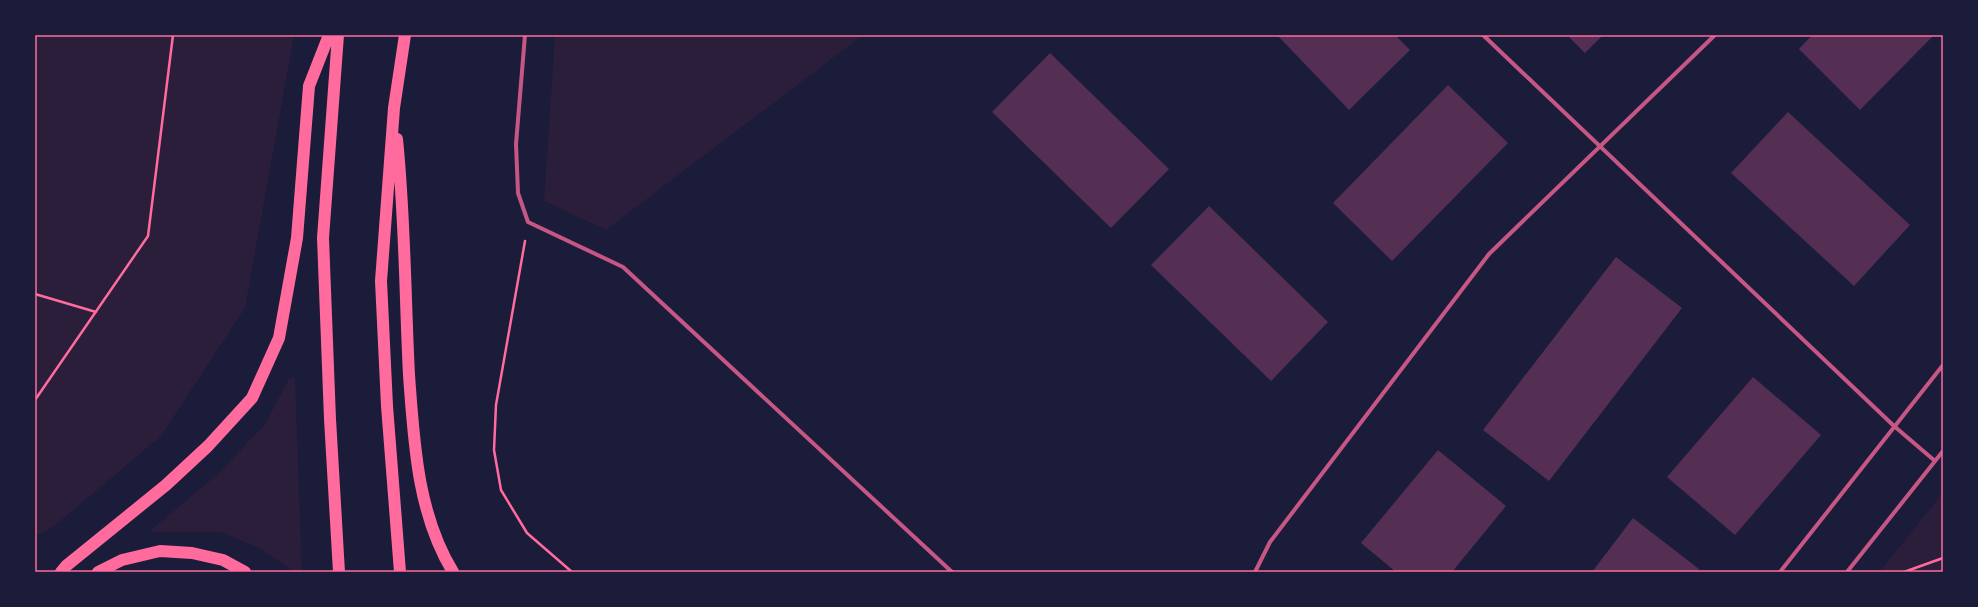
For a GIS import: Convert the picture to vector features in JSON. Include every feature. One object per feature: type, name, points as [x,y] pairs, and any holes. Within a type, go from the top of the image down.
[{"type":"highway","points":[[61,572],[66,566],[166,485],[208,446],[252,398],[279,338],[297,238],[310,86],[329,35]]},
{"type":"highway","points":[[338,35],[323,238],[330,419],[339,572]]},
{"type":"highway","points":[[400,572],[387,406],[381,282],[394,108],[405,35]]},
{"type":"highway","points":[[394,108],[403,195],[408,344],[418,471],[434,535],[453,572]]},
{"type":"highway","points":[[98,572],[122,560],[160,551],[192,553],[223,560],[245,572]]},
{"type":"street","points":[[525,35],[516,144],[518,193],[528,222],[623,267],[952,572]]},
{"type":"street","points":[[1483,35],[1894,426],[1935,461]]},
{"type":"street","points":[[1256,572],[1270,542],[1489,254],[1715,35]]},
{"type":"street","points":[[1780,572],[1943,365]]},
{"type":"street","points":[[1847,572],[1943,451]]},
{"type":"path","points":[[35,400],[148,236],[173,35]]},
{"type":"path","points":[[528,222],[496,405],[494,450],[501,490],[527,533],[572,572]]},
{"type":"path","points":[[35,294],[96,312]]},
{"type":"path","points":[[1904,572],[1943,558]]},
{"type":"shaded area","points":[[35,35],[294,35],[245,308],[161,436],[53,527],[35,536]]},
{"type":"shaded area","points":[[555,35],[863,35],[606,230],[544,201]]},
{"type":"shaded area","points":[[295,378],[302,572],[295,572],[259,548],[221,532],[149,532],[220,472],[265,424],[289,379]]},
{"type":"shaded area","points":[[1943,493],[1943,572],[1879,572]]},
{"type":"building","points":[[1277,35],[1395,35],[1410,50],[1349,110]]},
{"type":"building","points":[[1567,35],[1603,35],[1585,53]]},
{"type":"building","points":[[1812,35],[1934,35],[1860,110],[1799,49]]},
{"type":"building","points":[[1050,53],[1169,169],[1111,228],[992,112]]},
{"type":"building","points":[[1448,85],[1508,143],[1392,261],[1333,203]]},
{"type":"building","points":[[1788,112],[1910,225],[1854,286],[1731,173]]},
{"type":"building","points":[[1209,206],[1328,322],[1271,381],[1151,265]]},
{"type":"building","points":[[1616,257],[1682,308],[1549,481],[1483,430]]},
{"type":"building","points":[[1753,377],[1821,435],[1735,535],[1667,477]]},
{"type":"building","points":[[1438,450],[1506,506],[1452,572],[1396,572],[1361,543]]},
{"type":"building","points":[[1633,518],[1699,569],[1697,572],[1592,572]]}]
